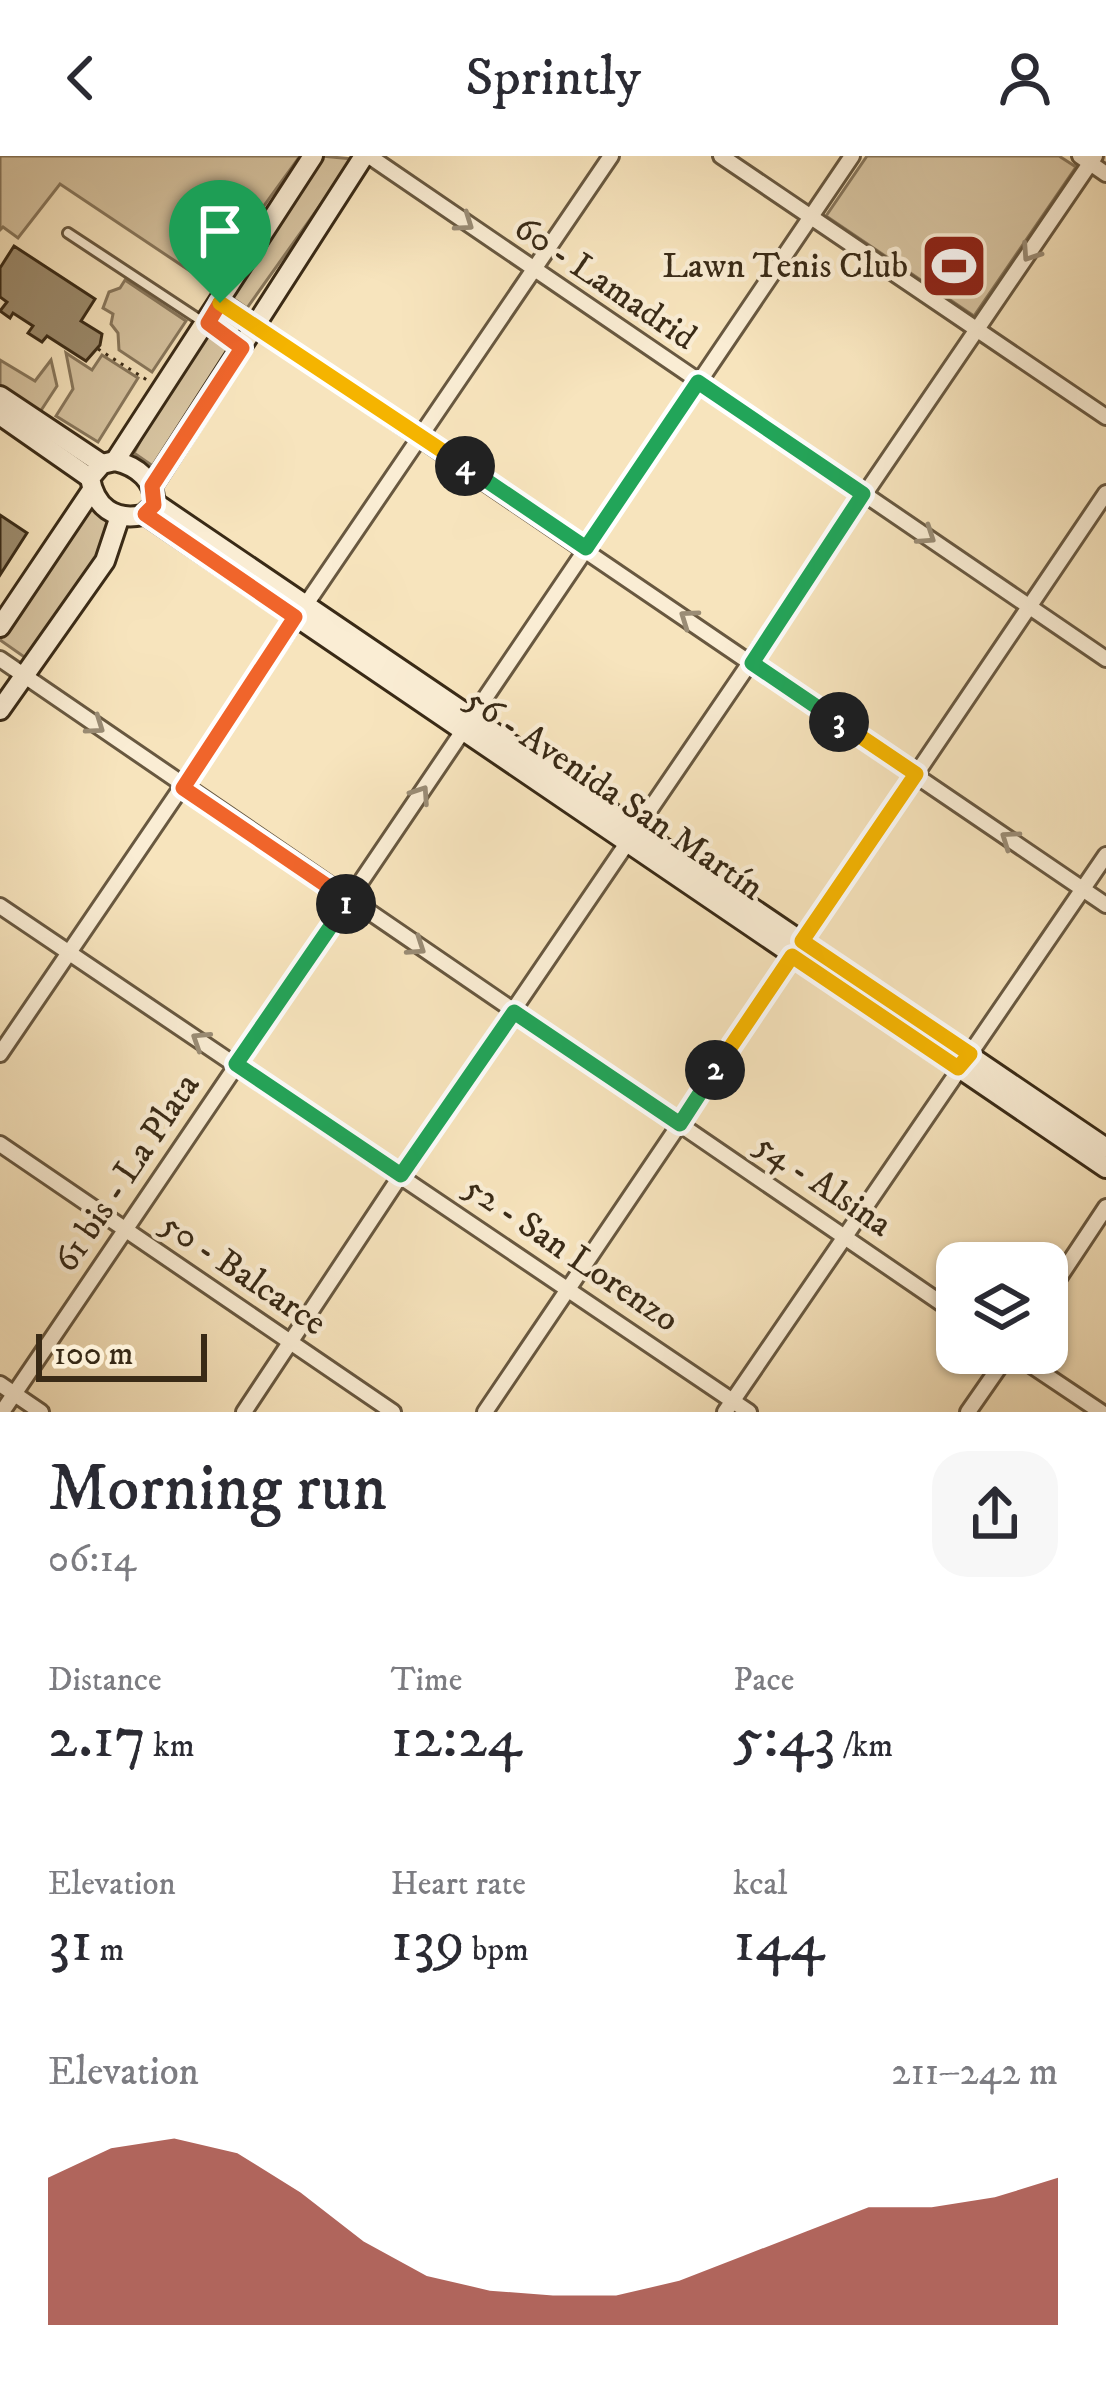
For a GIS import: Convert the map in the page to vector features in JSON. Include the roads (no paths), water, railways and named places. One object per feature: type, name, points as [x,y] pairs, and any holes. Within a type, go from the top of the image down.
[{"type":"main road","points":[[0,627],[100,473],[208,323],[313,156]]},
{"type":"main road","points":[[0,710],[105,561],[120,516],[150,500],[367,156]]},
{"type":"main road","points":[[0,396],[100,473]]},
{"type":"main road","points":[[0,415],[100,473]]},
{"type":"main road","name":"56 - Avenida San Martín","points":[[100,473],[135,469],[150,500],[300,610],[964,1061],[1106,1148]]},
{"type":"main road","points":[[100,473],[99,503],[120,516]]},
{"type":"main road","name":"56 - Avenida San Martín","points":[[964,1061],[1106,1168]]},
{"type":"street","name":"60 - Lamadrid","points":[[367,156],[1106,659]]},
{"type":"street","points":[[0,1054],[611,156]]},
{"type":"street","points":[[721,156],[1106,417]]},
{"type":"street","name":"61 bis - La Plata","points":[[2,1412],[852,156]]},
{"type":"street","points":[[244,1412],[863,494],[979,330],[1088,158],[1106,174]]},
{"type":"street","points":[[223,300],[1106,905]]},
{"type":"street","points":[[484,1412],[1106,493]]},
{"type":"street","name":"54 - Alsina","points":[[0,659],[936,1299]]},
{"type":"street","points":[[729,1407],[1106,855]]},
{"type":"street","name":"52 - San Lorenzo","points":[[0,905],[567,1288],[729,1407],[749,1412]]},
{"type":"street","name":"50 - Balcarce","points":[[0,1144],[393,1412]]},
{"type":"street","points":[[1068,1264],[1106,1207]]},
{"type":"street","points":[[968,1412],[996,1374]]},
{"type":"street","points":[[1043,1374],[1102,1412]]},
{"type":"street","points":[[0,1384],[41,1412]]},
{"type":"lane","points":[[68,232],[242,348]]},
{"type":"place","name":"Lawn Tenis Club","points":[[954,266]]}]
